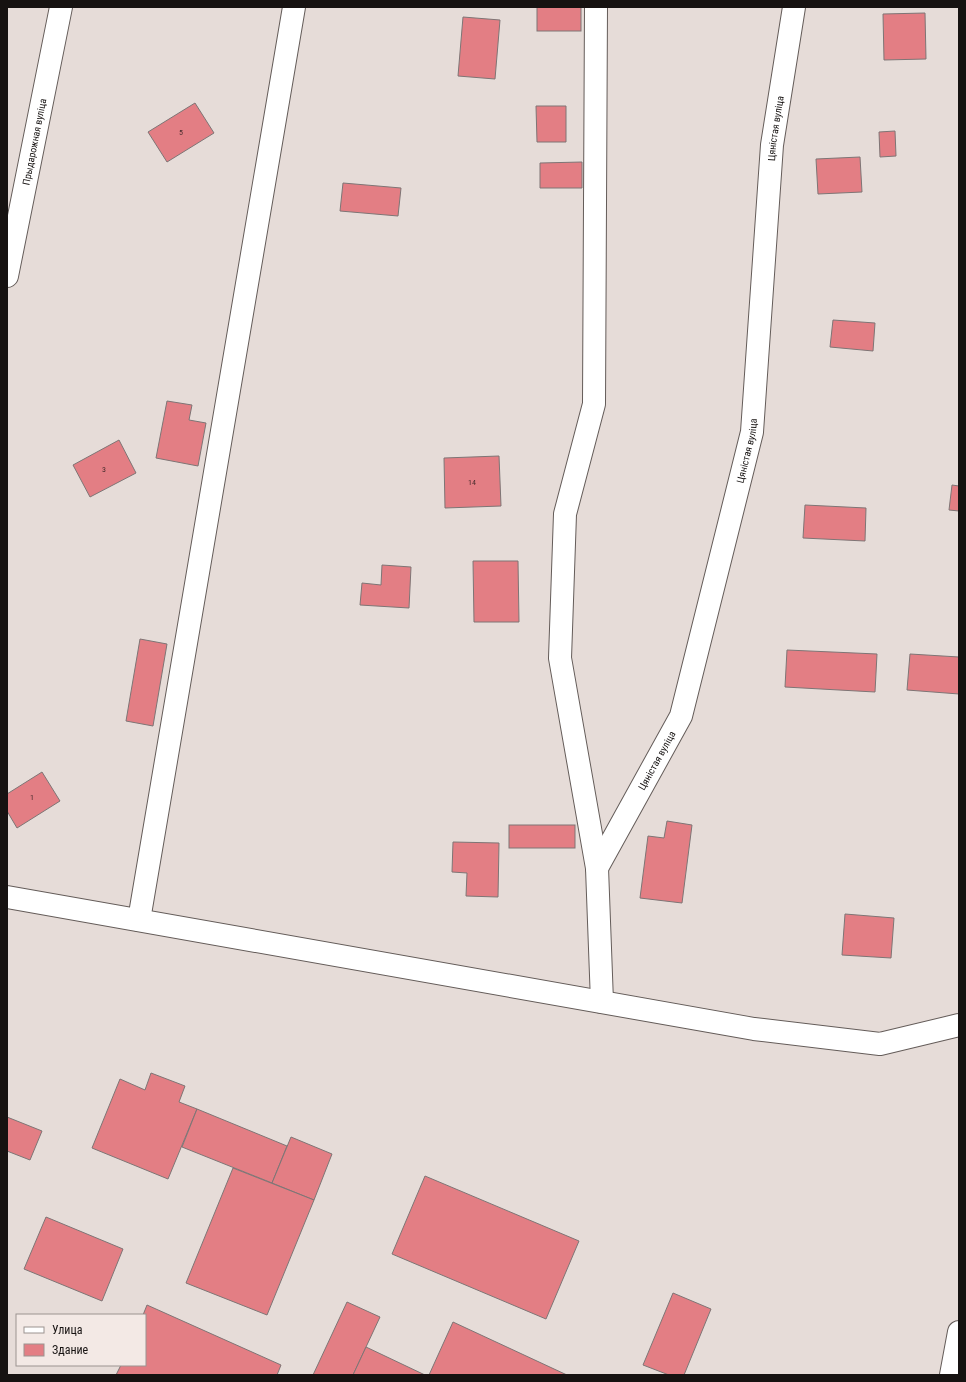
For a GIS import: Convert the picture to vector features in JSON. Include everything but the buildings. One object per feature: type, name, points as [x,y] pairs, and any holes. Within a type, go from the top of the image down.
[{"type":"street","name":"Прыдарожная вуліца","points":[[7,276],[61,7]]},
{"type":"street","points":[[139,920],[294,7]]},
{"type":"street","points":[[596,7],[594,404],[565,514],[560,658],[597,868],[602,1002]]},
{"type":"street","name":"Цяністая вуліца","points":[[597,868],[681,716],[752,432],[772,145],[794,7]]},
{"type":"street","points":[[7,898],[754,1029],[880,1044],[959,1025]]},
{"type":"street","points":[[951,1375],[959,1332]]}]
